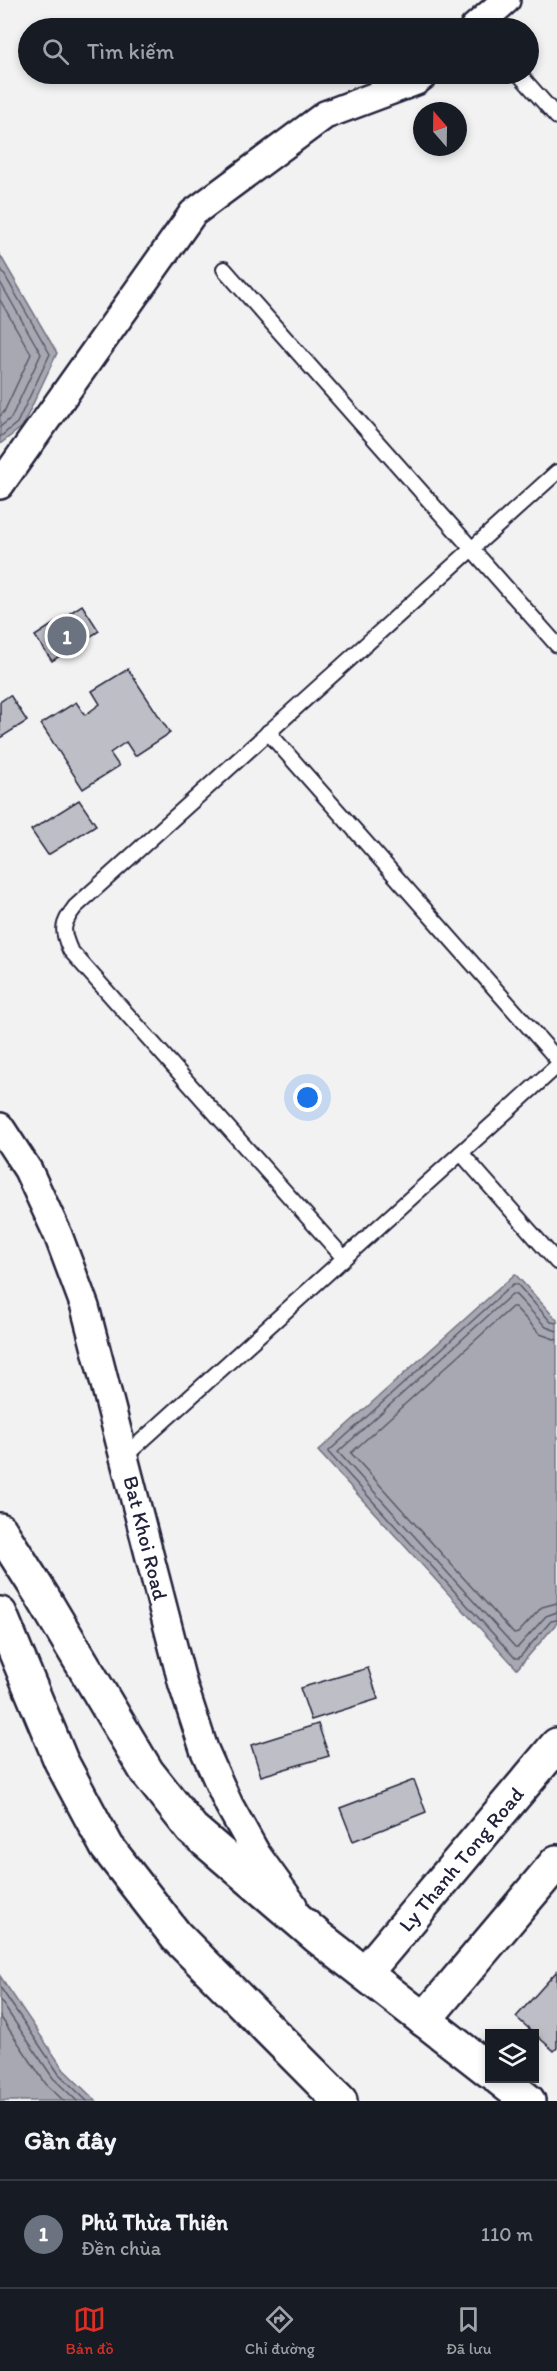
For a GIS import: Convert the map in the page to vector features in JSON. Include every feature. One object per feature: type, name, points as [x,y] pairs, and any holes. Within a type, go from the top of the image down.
[{"type":"main road","points":[[0,1530],[147,1772],[192,1829],[318,1937],[485,2068]]},
{"type":"main road","points":[[0,1614],[61,1761],[107,1847],[176,1935],[340,2101]]},
{"type":"main road","name":"Ly Thanh Tong Road","points":[[364,1973],[557,1745]]},
{"type":"main road","points":[[424,2020],[557,1862]]},
{"type":"main road","points":[[504,2083],[528,2101]]},
{"type":"street","points":[[485,18],[506,0]]},
{"type":"street","points":[[0,485],[193,213],[325,115],[408,84]]},
{"type":"street","name":"Bat Khoi Road","points":[[0,1127],[28,1170],[58,1235],[85,1307],[183,1685],[204,1749],[229,1805],[257,1855],[318,1937]]},
{"type":"lane","points":[[528,84],[557,117]]},
{"type":"lane","points":[[225,269],[557,645]]},
{"type":"lane","points":[[344,1258],[70,950],[64,935],[65,920],[75,907],[557,472]]},
{"type":"lane","points":[[268,732],[557,1059]]},
{"type":"lane","points":[[124,1456],[557,1066]]},
{"type":"lane","points":[[460,1153],[557,1262]]},
{"type":"water","points":[[0,255],[57,353],[22,427],[0,444]]},
{"type":"water","points":[[515,1274],[557,1320],[557,1623],[517,1669],[318,1451]]},
{"type":"water","points":[[0,1976],[64,2070],[96,2101],[0,2101]]},
{"type":"building","points":[[82,605],[99,631],[52,661],[35,636]]},
{"type":"building","points":[[128,669],[170,733],[135,756],[126,742],[110,753],[119,766],[83,789],[41,724],[76,702],[85,715],[100,704],[92,691]]},
{"type":"building","points":[[10,695],[27,721],[0,738],[0,702]]},
{"type":"building","points":[[79,800],[96,825],[48,855],[31,830]]},
{"type":"building","points":[[368,1668],[378,1699],[311,1720],[300,1688]]},
{"type":"building","points":[[318,1724],[329,1756],[261,1776],[251,1745]]},
{"type":"building","points":[[414,1780],[426,1812],[353,1841],[340,1808]]},
{"type":"building","points":[[557,1971],[557,2048],[554,2051],[539,2038],[539,2029],[529,2029],[516,2017]]},
{"type":"place","name":"Phủ Thừa Thiên","points":[[67,636]]}]
